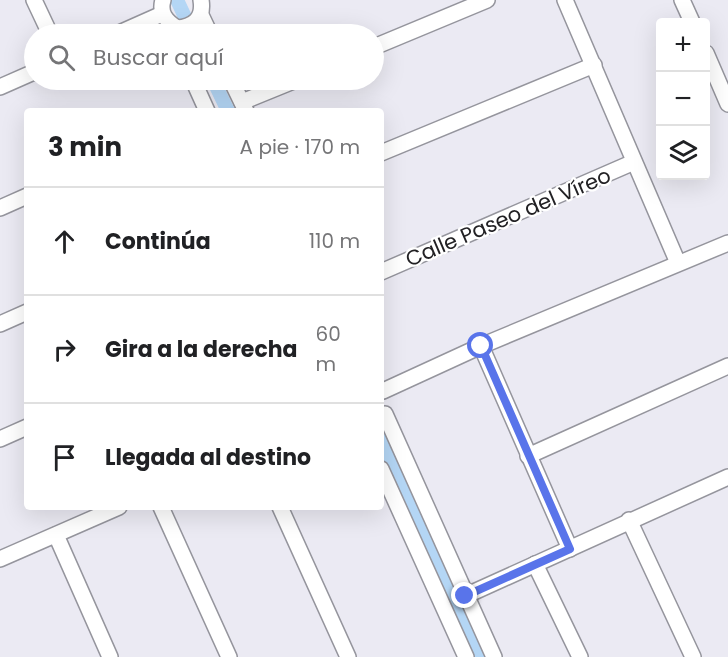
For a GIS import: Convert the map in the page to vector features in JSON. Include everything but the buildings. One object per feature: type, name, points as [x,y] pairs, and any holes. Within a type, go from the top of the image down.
[{"type":"street","points":[[34,0],[45,24]]},
{"type":"street","points":[[384,43],[487,0]]},
{"type":"street","points":[[565,0],[678,263]]},
{"type":"street","points":[[682,0],[690,18]]},
{"type":"street","points":[[193,24],[201,8]]},
{"type":"street","points":[[201,8],[207,24]]},
{"type":"street","points":[[137,24],[164,11],[174,24]]},
{"type":"street","points":[[710,64],[728,104]]},
{"type":"street","points":[[384,152],[594,65]]},
{"type":"street","points":[[0,87],[24,76]]},
{"type":"street","points":[[198,90],[206,108]]},
{"type":"street","points":[[236,90],[244,107],[277,90]]},
{"type":"street","name":"Calle Paseo del Víreo","points":[[384,271],[634,162]]},
{"type":"street","points":[[0,208],[24,197]]},
{"type":"street","points":[[384,388],[728,243]]},
{"type":"street","points":[[0,324],[24,313]]},
{"type":"street","points":[[481,346],[570,549]]},
{"type":"street","points":[[528,456],[728,366]]},
{"type":"street","points":[[384,395],[388,406],[384,414]]},
{"type":"street","points":[[384,418],[494,657]]},
{"type":"street","points":[[0,439],[24,428]]},
{"type":"street","points":[[384,476],[466,657]]},
{"type":"street","points":[[465,596],[728,477]]},
{"type":"street","points":[[0,559],[112,510]]},
{"type":"street","points":[[162,510],[229,657]]},
{"type":"street","points":[[281,510],[348,657]]},
{"type":"street","points":[[629,520],[693,657]]},
{"type":"street","points":[[56,535],[110,657]]},
{"type":"street","points":[[536,564],[580,657]]},
{"type":"waterway","points":[[177,0],[185,17]]},
{"type":"waterway","points":[[218,90],[227,108]]},
{"type":"waterway","points":[[384,447],[481,657]]},
{"type":"route","points":[[465,596],[570,549],[481,346]]}]
